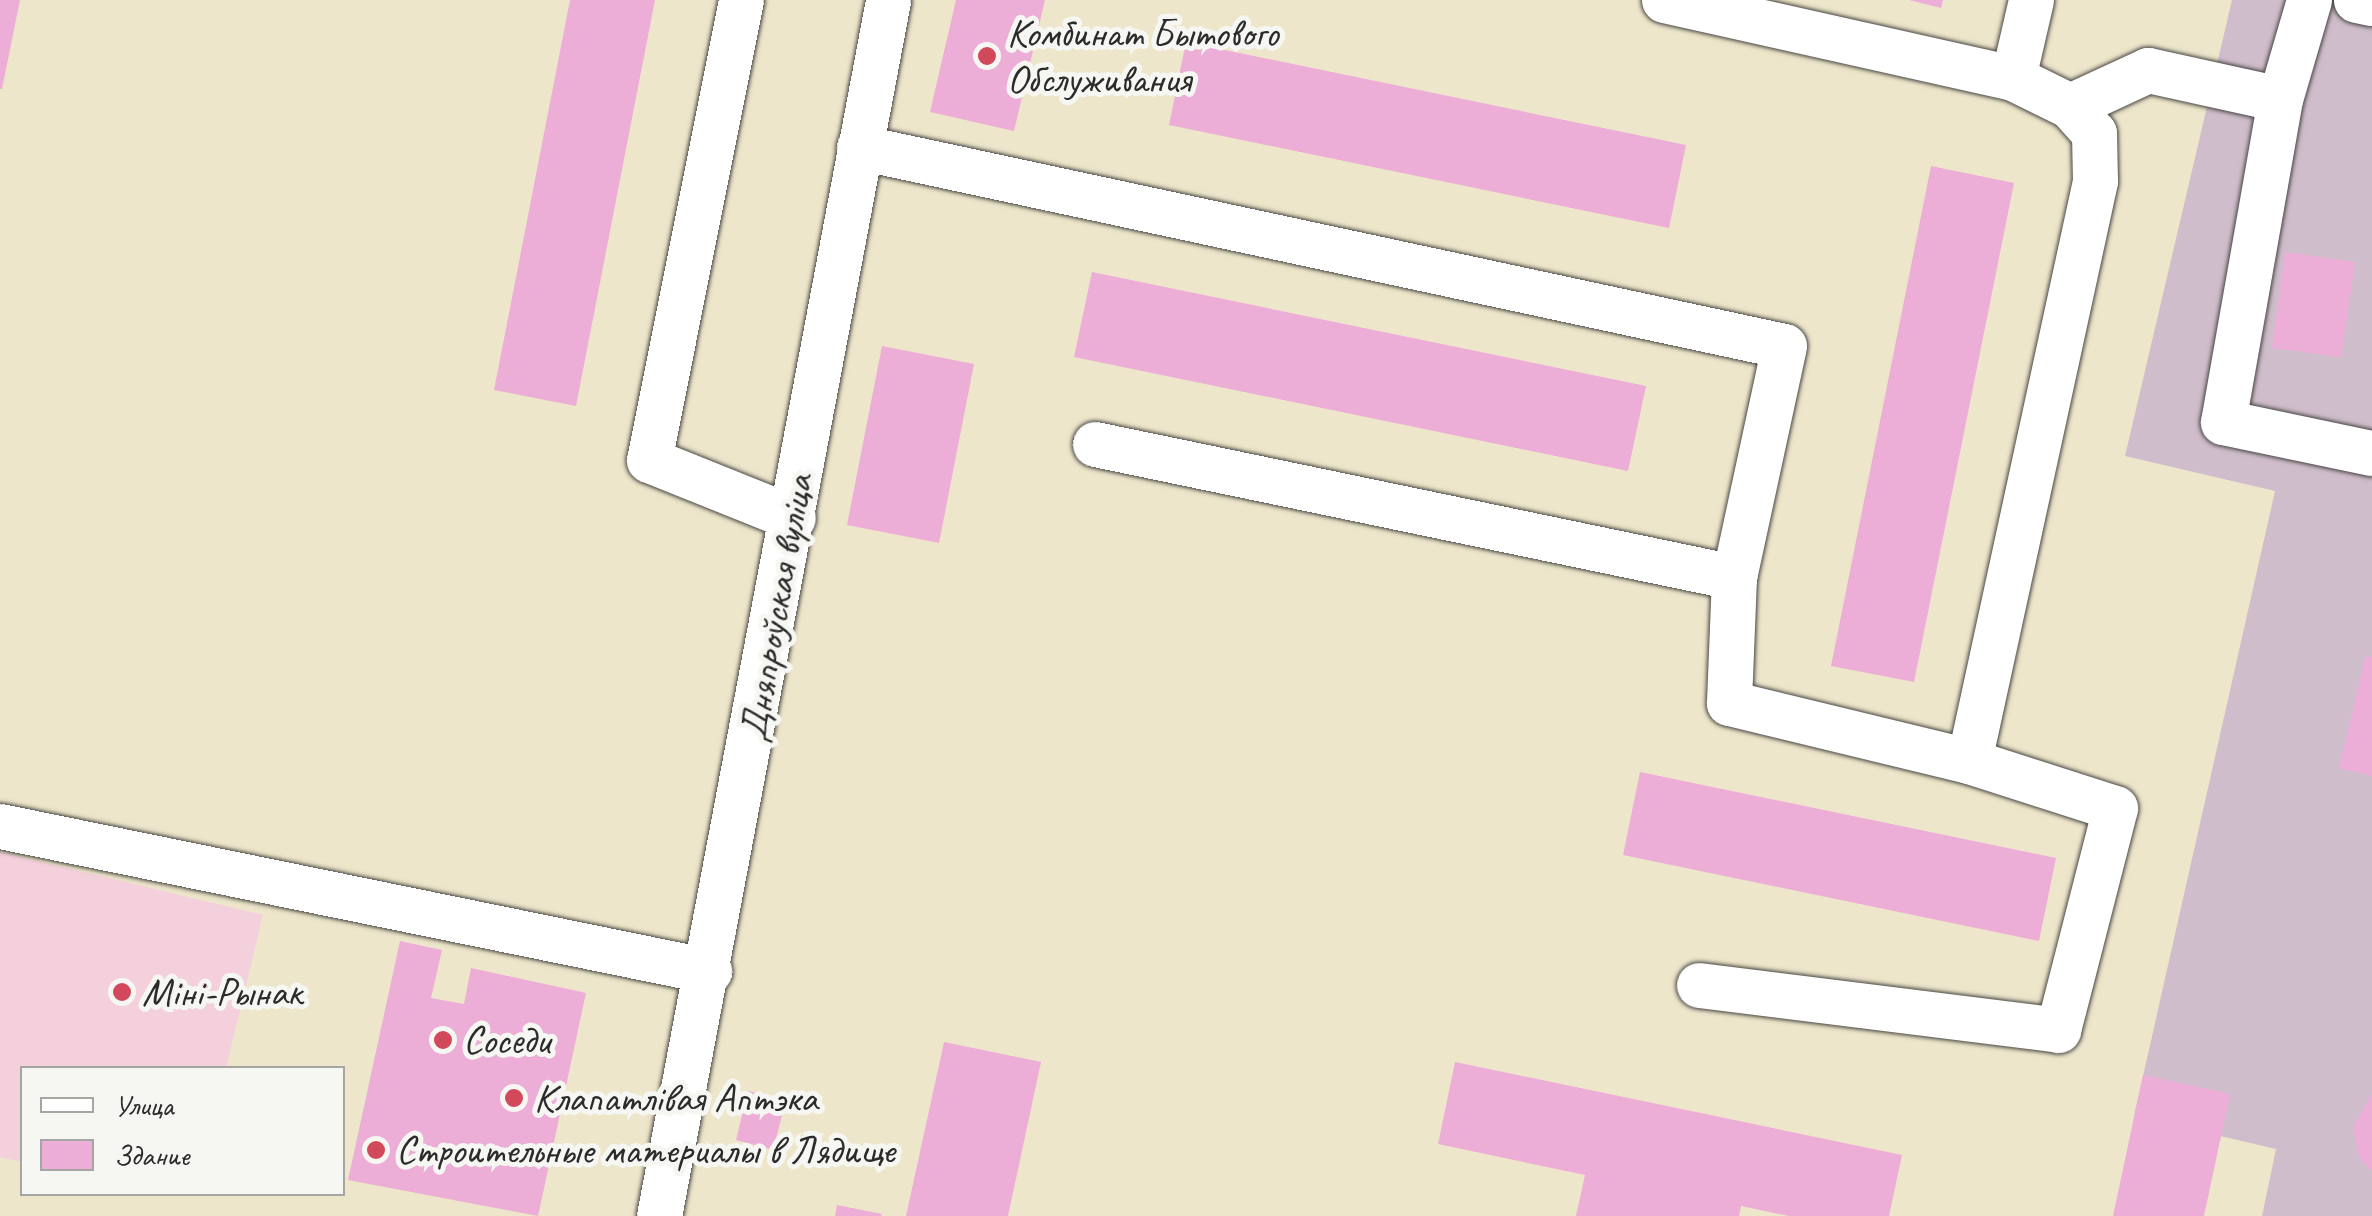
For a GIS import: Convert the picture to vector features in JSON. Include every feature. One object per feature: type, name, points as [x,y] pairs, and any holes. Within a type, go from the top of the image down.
[{"type":"street","points":[[741,0],[648,460],[793,518]]},
{"type":"street","name":"Дняпроўская вуліца","points":[[659,1216],[709,971],[888,0]]},
{"type":"street","points":[[1664,0],[2014,78],[2070,106],[2094,133],[2095,180],[1969,761]]},
{"type":"street","points":[[2014,78],[2030,0]]},
{"type":"street","points":[[2309,0],[2280,99],[2224,422],[2372,453]]},
{"type":"street","points":[[2356,0],[2372,3]]},
{"type":"street","points":[[2070,106],[2148,70],[2280,99]]},
{"type":"street","points":[[859,146],[1784,346],[1734,576],[1729,703],[1969,761],[2116,808],[2058,1030],[1699,985]]},
{"type":"street","points":[[1095,444],[1734,576]]},
{"type":"street","points":[[0,826],[709,971]]},
{"type":"shaded area","points":[[2232,0],[2372,0],[2372,1216],[2262,1216],[2276,1149],[2134,1116],[2275,491],[2125,456]]},
{"type":"shaded area","name":"Міні-Рынак","points":[[0,852],[263,915],[226,1066],[20,1066],[20,1162],[0,1157]]},
{"type":"building","points":[[0,0],[20,0],[2,89],[0,89]]},
{"type":"building","points":[[570,0],[655,0],[576,406],[494,390]]},
{"type":"building","name":"Комбинат Бытового Обслуживания","points":[[956,0],[1045,0],[1014,131],[930,112]]},
{"type":"building","points":[[1909,0],[1943,0],[1941,8]]},
{"type":"building","points":[[1186,42],[1686,145],[1669,228],[1169,125]]},
{"type":"building","points":[[1931,166],[2014,183],[1914,682],[1831,666]]},
{"type":"building","points":[[2285,252],[2355,262],[2341,357],[2272,348]]},
{"type":"building","points":[[1092,272],[1646,386],[1628,471],[1074,357]]},
{"type":"building","points":[[882,346],[974,364],[939,543],[847,525]]},
{"type":"building","points":[[2366,655],[2372,657],[2372,776],[2339,768]]},
{"type":"building","points":[[1640,772],[2056,858],[2039,941],[1623,855]]},
{"type":"building","points":[[400,941],[442,950],[431,998],[464,1004],[471,968],[586,993],[538,1216],[348,1180]]},
{"type":"building","points":[[944,1042],[1041,1062],[1008,1216],[906,1216]]},
{"type":"building","points":[[1455,1062],[1902,1155],[1889,1216],[1789,1216],[1741,1206],[1739,1216],[1576,1216],[1585,1175],[1438,1144]]},
{"type":"building","points":[[2143,1075],[2230,1094],[2204,1216],[2113,1216]]},
{"type":"building","points":[[748,1091],[786,1100],[773,1150],[736,1140]]},
{"type":"building","points":[[2372,1094],[2372,1171],[2359,1157],[2353,1127]]},
{"type":"building","points":[[837,1205],[882,1214],[835,1216]]},
{"type":"place","name":"Комбинат Бытового Обслуживания","points":[[987,56]]},
{"type":"place","name":"Міні-Рынак","points":[[122,992]]},
{"type":"place","name":"Соседи","points":[[443,1040]]},
{"type":"place","name":"Клапатлівая Аптэка","points":[[514,1098]]},
{"type":"place","name":"Строительные материалы в Лядище","points":[[376,1150]]}]
